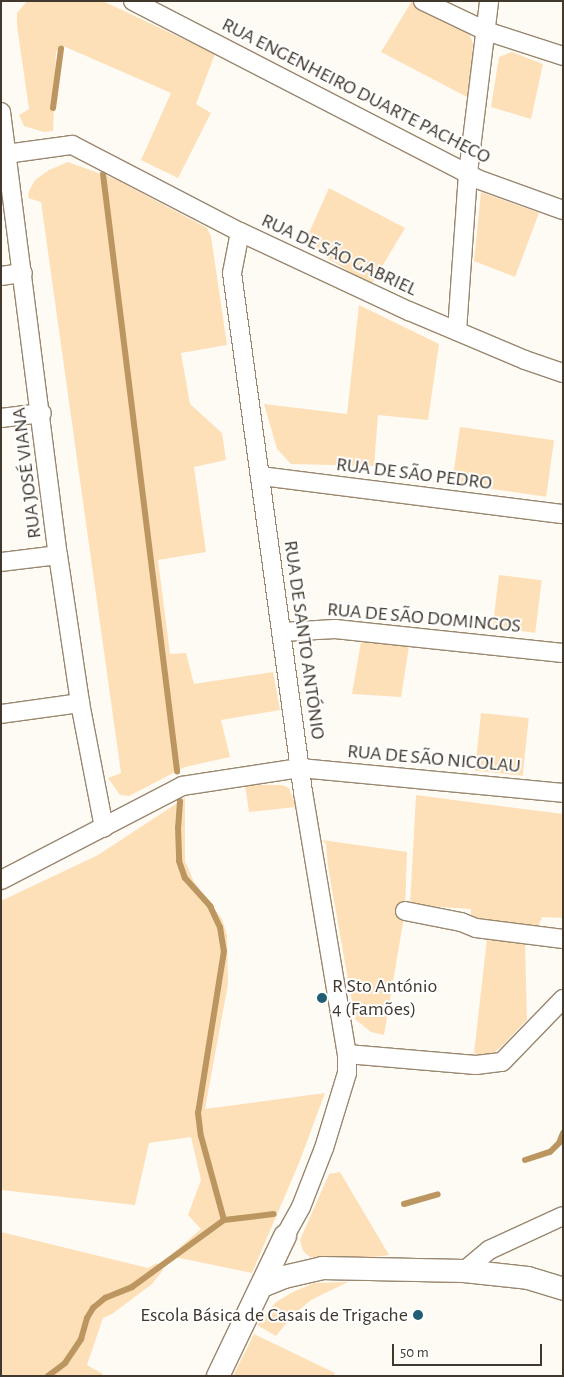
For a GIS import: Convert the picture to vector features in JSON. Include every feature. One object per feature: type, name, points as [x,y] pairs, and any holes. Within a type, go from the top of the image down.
[{"type":"street","name":"RUA ENGENHEIRO DUARTE PACHECO","points":[[133,1],[480,180],[563,210]]},
{"type":"street","points":[[423,1],[486,31],[563,56]]},
{"type":"street","points":[[457,331],[468,173],[489,1]]},
{"type":"street","name":"RUA JOSÉ VIANA","points":[[1,112],[2,132],[42,413],[58,555],[80,703],[104,828]]},
{"type":"street","name":"RUA DE SÃO GABRIEL","points":[[6,154],[72,145],[240,232],[409,311],[525,360],[563,373]]},
{"type":"street","name":"RUA DE SANTO ANTÓNIO","points":[[240,232],[232,272],[300,768],[347,1054],[347,1073],[324,1148],[301,1207],[285,1236]]},
{"type":"street","points":[[1,276],[23,273]]},
{"type":"street","points":[[1,418],[42,413]]},
{"type":"street","name":"RUA DE SÃO PEDRO","points":[[261,476],[563,514]]},
{"type":"street","points":[[1,562],[58,555]]},
{"type":"street","name":"RUA DE SÃO DOMINGOS","points":[[282,632],[335,628],[563,653]]},
{"type":"street","points":[[1,714],[80,703]]},
{"type":"street","name":"RUA DE SÃO NICOLAU","points":[[1,880],[182,786],[300,768],[563,793]]},
{"type":"street","points":[[405,912],[461,922],[476,928],[563,939]]},
{"type":"street","points":[[347,1054],[476,1065],[502,1062],[563,999]]},
{"type":"street","points":[[464,1271],[489,1250],[563,1216]]},
{"type":"street","points":[[285,1236],[296,1256],[307,1264],[322,1268],[464,1271],[528,1278],[563,1289]]},
{"type":"street","points":[[218,1376],[285,1236]]},
{"type":"street","points":[[262,1286],[284,1277],[322,1268]]},
{"type":"shaded area","points":[[27,1],[103,1],[215,54],[196,104],[211,113],[178,178],[141,160],[171,93],[61,45],[56,52],[53,131],[44,132],[24,126],[19,115],[29,109],[17,26],[17,13]]},
{"type":"shaded area","points":[[412,1],[469,32],[473,44],[469,98],[381,52]]},
{"type":"shaded area","points":[[512,52],[543,64],[531,119],[491,107],[499,57]]},
{"type":"shaded area","points":[[68,162],[115,179],[207,228],[211,236],[227,345],[181,353],[190,404],[222,433],[226,460],[194,467],[206,552],[158,560],[170,654],[186,653],[194,684],[273,672],[280,710],[221,720],[230,757],[185,767],[129,796],[120,795],[108,778],[121,773],[41,202],[28,198],[29,191],[35,180],[49,170]]},
{"type":"shaded area","points":[[329,188],[405,228],[371,285],[304,244]]},
{"type":"shaded area","points":[[481,192],[539,213],[515,277],[474,261]]},
{"type":"shaded area","points":[[359,305],[439,344],[428,420],[378,415],[374,466],[291,464],[277,449],[264,404],[347,414]]},
{"type":"shaded area","points":[[460,427],[554,440],[546,497],[452,483]]},
{"type":"shaded area","points":[[499,575],[542,580],[535,633],[493,628]]},
{"type":"shaded area","points":[[361,642],[409,646],[401,697],[352,694]]},
{"type":"shaded area","points":[[481,713],[529,718],[523,776],[475,771]]},
{"type":"shaded area","points":[[245,785],[282,785],[289,788],[296,807],[249,812]]},
{"type":"shaded area","points":[[416,795],[563,814],[563,918],[542,917],[537,930],[471,921],[471,909],[410,905]]},
{"type":"shaded area","points":[[185,798],[185,861],[194,882],[222,919],[227,935],[228,984],[205,1109],[325,1093],[299,1163],[252,1273],[170,1256],[201,1229],[188,1215],[201,1180],[191,1137],[149,1143],[135,1205],[1,1190],[1,901],[98,855]]},
{"type":"shaded area","points":[[322,840],[407,852],[405,911],[384,1035],[371,1032],[355,1019],[328,867],[326,844]]},
{"type":"shaded area","points":[[487,939],[525,944],[527,1020],[501,1047],[489,1056],[474,1053]]},
{"type":"shaded area","points":[[340,1172],[389,1255],[334,1262],[310,1257],[303,1251],[300,1240],[329,1174]]},
{"type":"shaded area","points":[[1,1232],[148,1268],[157,1263],[163,1270],[152,1284],[112,1314],[103,1318],[87,1365],[103,1374],[101,1376],[1,1376]]},
{"type":"shaded area","points":[[348,1282],[311,1300],[292,1316],[276,1336],[257,1325],[276,1302],[293,1292],[314,1283]]},
{"type":"shaded area","points":[[254,1334],[335,1373],[334,1376],[233,1376]]},
{"type":"waterway","points":[[53,108],[61,49]]},
{"type":"waterway","points":[[103,174],[177,771]]},
{"type":"waterway","points":[[180,801],[178,827],[179,861],[185,878],[210,906],[220,927],[224,951],[198,1113],[201,1136],[224,1220]]},
{"type":"waterway","points":[[525,1160],[550,1152],[559,1143],[563,1133]]},
{"type":"waterway","points":[[404,1204],[438,1194]]},
{"type":"waterway","points":[[48,1376],[65,1363],[81,1339],[87,1318],[93,1308],[105,1298],[132,1287],[224,1220],[274,1214]]},
{"type":"place","name":"R Sto António 4 (Famões)","points":[[322,998]]},
{"type":"place","name":"Escola Básica de Casais de Trigache","points":[[418,1315]]}]
